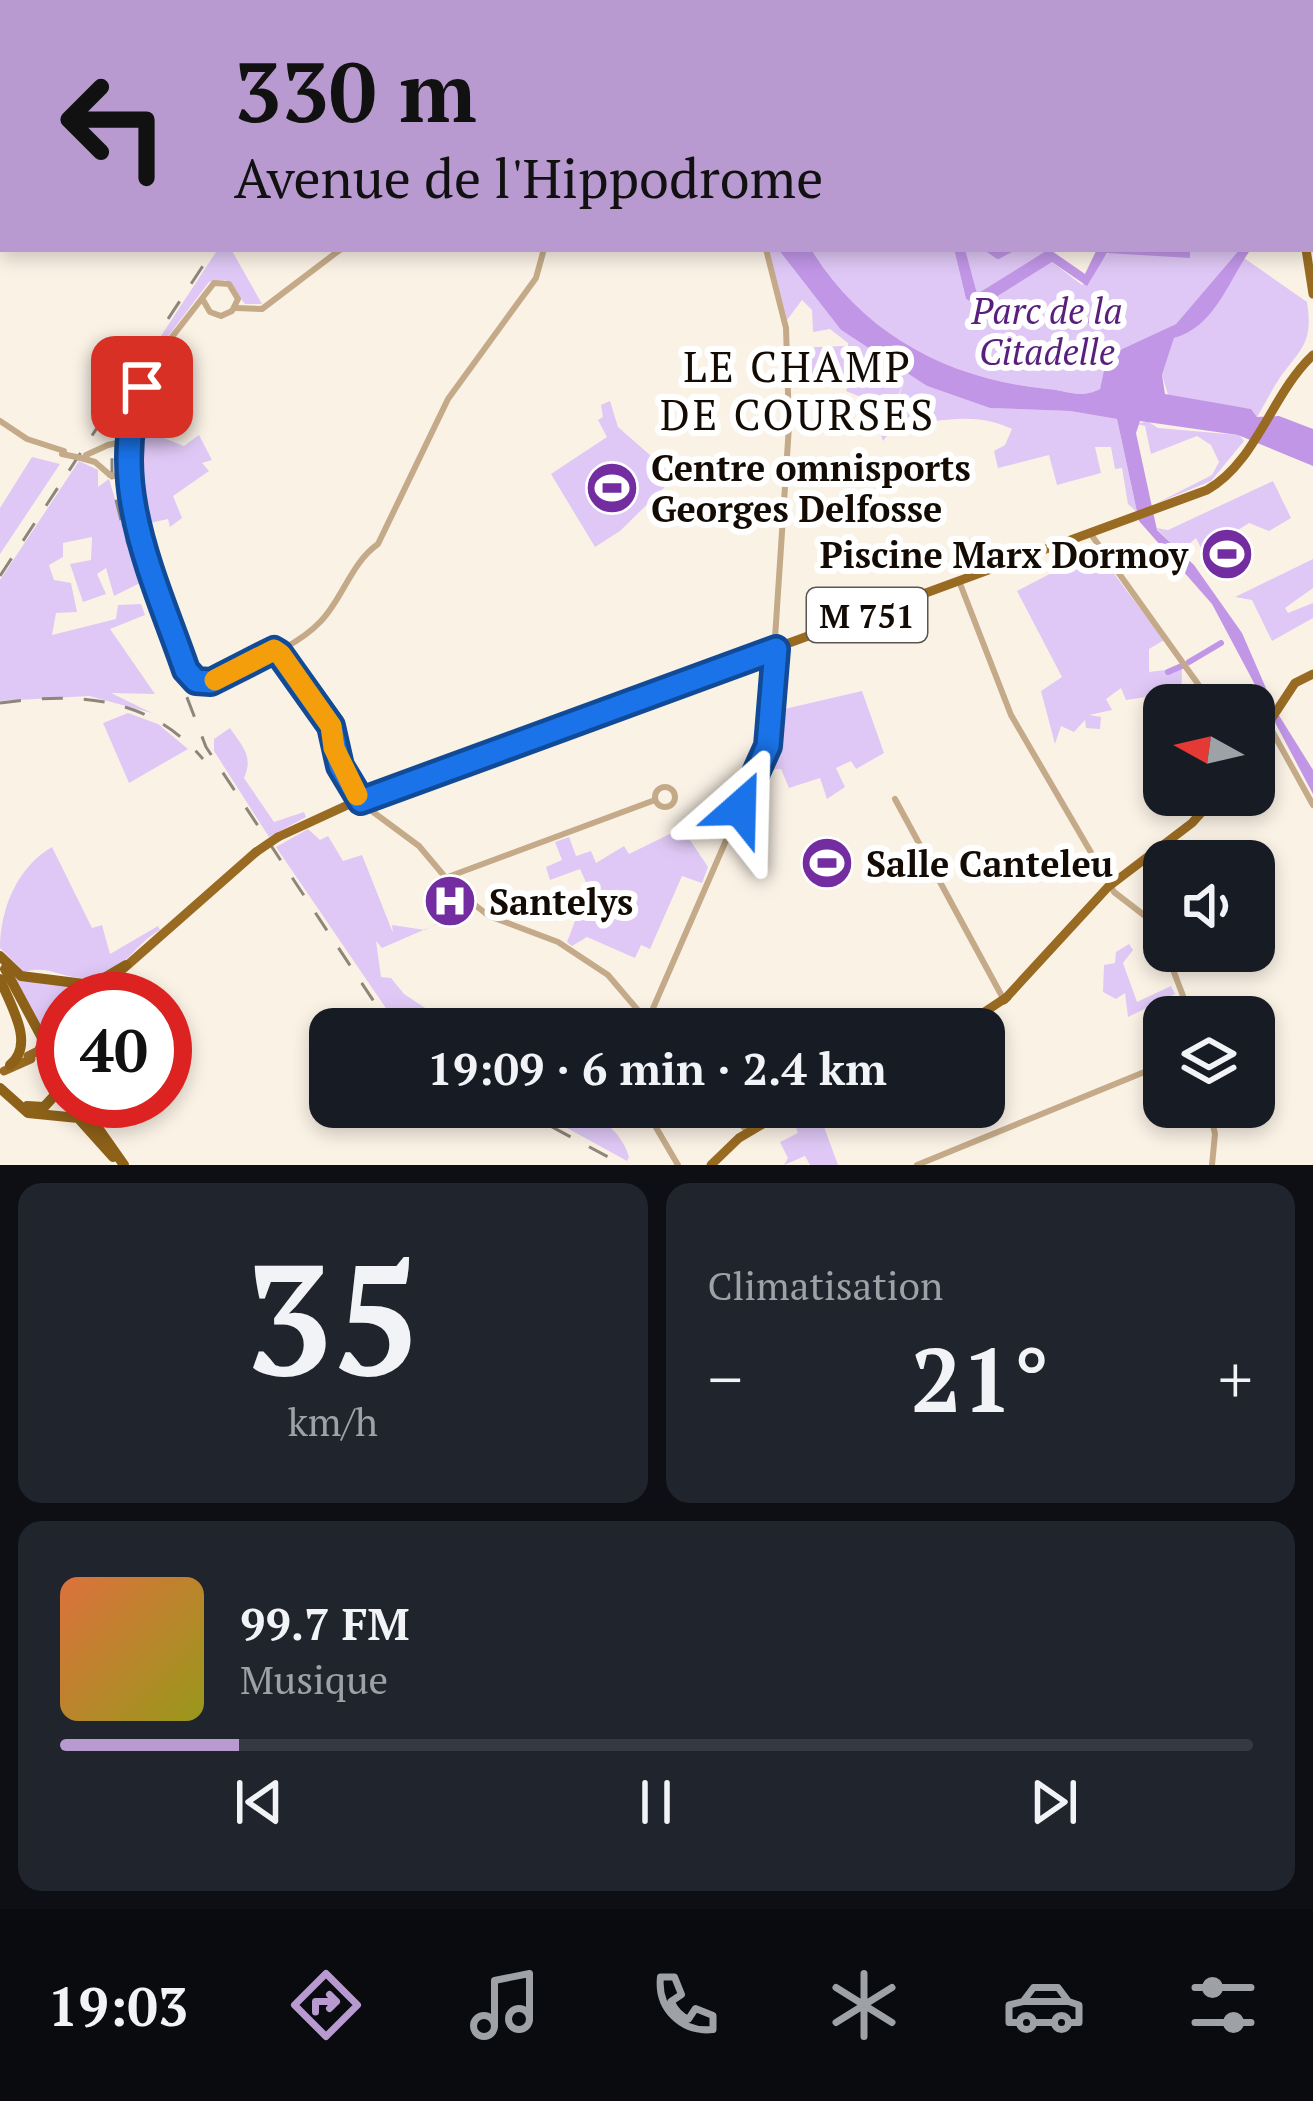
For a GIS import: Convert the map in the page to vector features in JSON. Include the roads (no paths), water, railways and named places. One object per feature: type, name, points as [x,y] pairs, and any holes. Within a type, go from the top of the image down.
[{"type":"highway","points":[[0,959],[21,976],[36,980]]},
{"type":"highway","points":[[0,959],[36,1026]]},
{"type":"highway","points":[[117,972],[126,965]]},
{"type":"highway","points":[[0,975],[36,1018]]},
{"type":"highway","points":[[0,975],[22,1040],[21,1054],[3,1070],[4,1084],[18,1100],[36,1108]]},
{"type":"highway","points":[[0,1088],[26,1112],[78,1118],[116,1158]]},
{"type":"highway","points":[[97,1128],[116,1158]]},
{"type":"main road","points":[[1309,252],[1313,294]]},
{"type":"main road","name":"M 751","points":[[280,839],[362,802],[1197,493],[1227,476],[1268,408],[1313,351]]},
{"type":"main road","points":[[1275,715],[1297,681],[1313,674]]},
{"type":"main road","name":"M 751","points":[[126,965],[258,853],[362,802]]},
{"type":"main road","points":[[992,1008],[1109,886],[1198,816]]},
{"type":"main road","name":"M 751","points":[[118,972],[258,853]]},
{"type":"main road","points":[[3,1070],[36,1054]]},
{"type":"main road","points":[[712,1165],[758,1128]]},
{"type":"street","points":[[172,333],[197,312],[221,316],[236,304],[266,306],[336,252]]},
{"type":"street","points":[[0,424],[82,457],[125,483],[186,670],[205,685],[320,622],[380,541],[449,396],[535,280],[543,252]]},
{"type":"street","points":[[652,1008],[767,748],[789,443],[785,326],[767,252]]},
{"type":"street","points":[[82,457],[127,436],[134,410],[172,333],[203,300],[208,287],[219,282],[231,285],[236,304]]},
{"type":"street","points":[[203,300],[208,311]]},
{"type":"street","points":[[132,506],[129,452],[134,410]]},
{"type":"street","points":[[112,444],[129,452]]},
{"type":"street","points":[[100,452],[100,466]]},
{"type":"street","points":[[113,476],[130,467]]},
{"type":"street","points":[[1090,533],[1198,684]]},
{"type":"street","points":[[959,582],[1007,707],[1109,886],[1122,903],[1143,917]]},
{"type":"street","points":[[274,650],[303,686],[362,802],[419,845],[445,878],[491,917],[558,942],[606,973],[631,1008]]},
{"type":"street","points":[[1275,738],[1313,805]]},
{"type":"street","points":[[347,806],[352,789]]},
{"type":"street","points":[[896,799],[1004,1000]]},
{"type":"street","points":[[445,878],[656,800]]},
{"type":"street","points":[[916,1165],[1143,1073]]},
{"type":"street","points":[[658,1128],[680,1165]]},
{"type":"street","points":[[745,1128],[749,1133]]},
{"type":"street","points":[[1212,1165],[1214,1128]]},
{"type":"waterway","points":[[992,252],[998,256],[1005,252]]},
{"type":"waterway","points":[[1038,328],[1061,299],[1092,324]]},
{"type":"waterway","points":[[1189,662],[1221,643]]},
{"type":"waterway","points":[[1168,672],[1184,665]]},
{"type":"railway","points":[[145,354],[212,252]]},
{"type":"railway","points":[[152,341],[123,395],[112,435],[112,484],[125,536],[206,747],[378,1008]]},
{"type":"railway","points":[[0,576],[112,405]]},
{"type":"railway","points":[[0,703],[57,698],[110,703],[159,722],[203,759]]},
{"type":"railway","points":[[554,1128],[623,1165]]},
{"type":"place","name":"Centre omnisports Georges Delfosse","points":[[612,488]]},
{"type":"place","name":"Piscine Marx Dormoy","points":[[1227,554]]},
{"type":"place","name":"Salle Canteleu","points":[[827,863]]},
{"type":"place","name":"Santelys","points":[[450,901]]},
{"type":"district","name":"LE CHAMP DE COURSES","points":[[798,390]]},
{"type":"park label","name":"Parc de la Citadelle","points":[[1047,330]]}]
